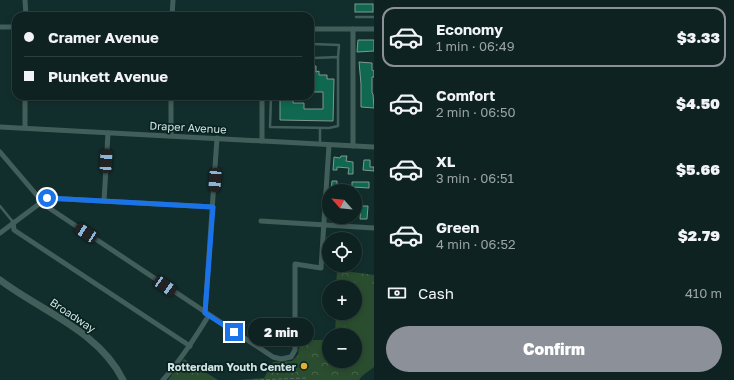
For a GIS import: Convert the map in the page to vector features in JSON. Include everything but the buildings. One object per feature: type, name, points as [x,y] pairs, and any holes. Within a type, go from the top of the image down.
[{"type":"main road","name":"Broadway","points":[[0,280],[96,344],[114,365],[123,380]]},
{"type":"street","points":[[25,0],[26,12]]},
{"type":"street","points":[[172,12],[173,0]]},
{"type":"street","points":[[0,27],[12,27]]},
{"type":"street","points":[[314,29],[374,29]]},
{"type":"street","points":[[353,29],[353,146]]},
{"type":"street","points":[[25,100],[25,127]]},
{"type":"street","points":[[171,100],[171,136]]},
{"type":"street","points":[[262,100],[262,141]]},
{"type":"street","name":"Draper Avenue","points":[[0,127],[25,127],[108,133],[374,147]]},
{"type":"street","points":[[104,202],[108,133]]},
{"type":"street","points":[[164,379],[190,346],[207,314],[217,138]]},
{"type":"street","points":[[0,152],[46,206],[273,357],[281,359],[291,357],[295,350],[295,264],[321,268],[329,145]]},
{"type":"street","points":[[0,233],[47,198],[213,207]]},
{"type":"street","points":[[261,221],[374,228]]},
{"type":"street","points":[[13,222],[14,230],[190,346]]},
{"type":"lane","points":[[356,17],[374,17]]},
{"type":"lane","points":[[271,100],[270,127],[320,128],[338,126],[339,44],[314,44]]},
{"type":"lane","points":[[314,58],[338,57]]},
{"type":"lane","points":[[320,128],[320,145]]},
{"type":"lane","points":[[0,206],[13,222]]},
{"type":"path","points":[[254,380],[306,378],[307,380]]},
{"type":"green space","points":[[337,272],[352,272],[374,275],[374,367],[359,380],[237,380],[264,378],[273,362],[292,361],[298,355],[300,340],[322,340],[322,368],[362,368],[362,328],[335,328],[336,320],[362,320],[362,280],[336,280]]},
{"type":"green space","points":[[362,283],[374,284],[374,363],[369,367],[362,366],[362,328],[345,328],[346,320],[362,320]]},
{"type":"green space","points":[[184,359],[218,380],[168,380]]},
{"type":"place","name":"Rotterdam Youth Center","points":[[304,366]]},
{"type":"route","points":[[47,198],[213,207],[205,313],[234,332]]}]
